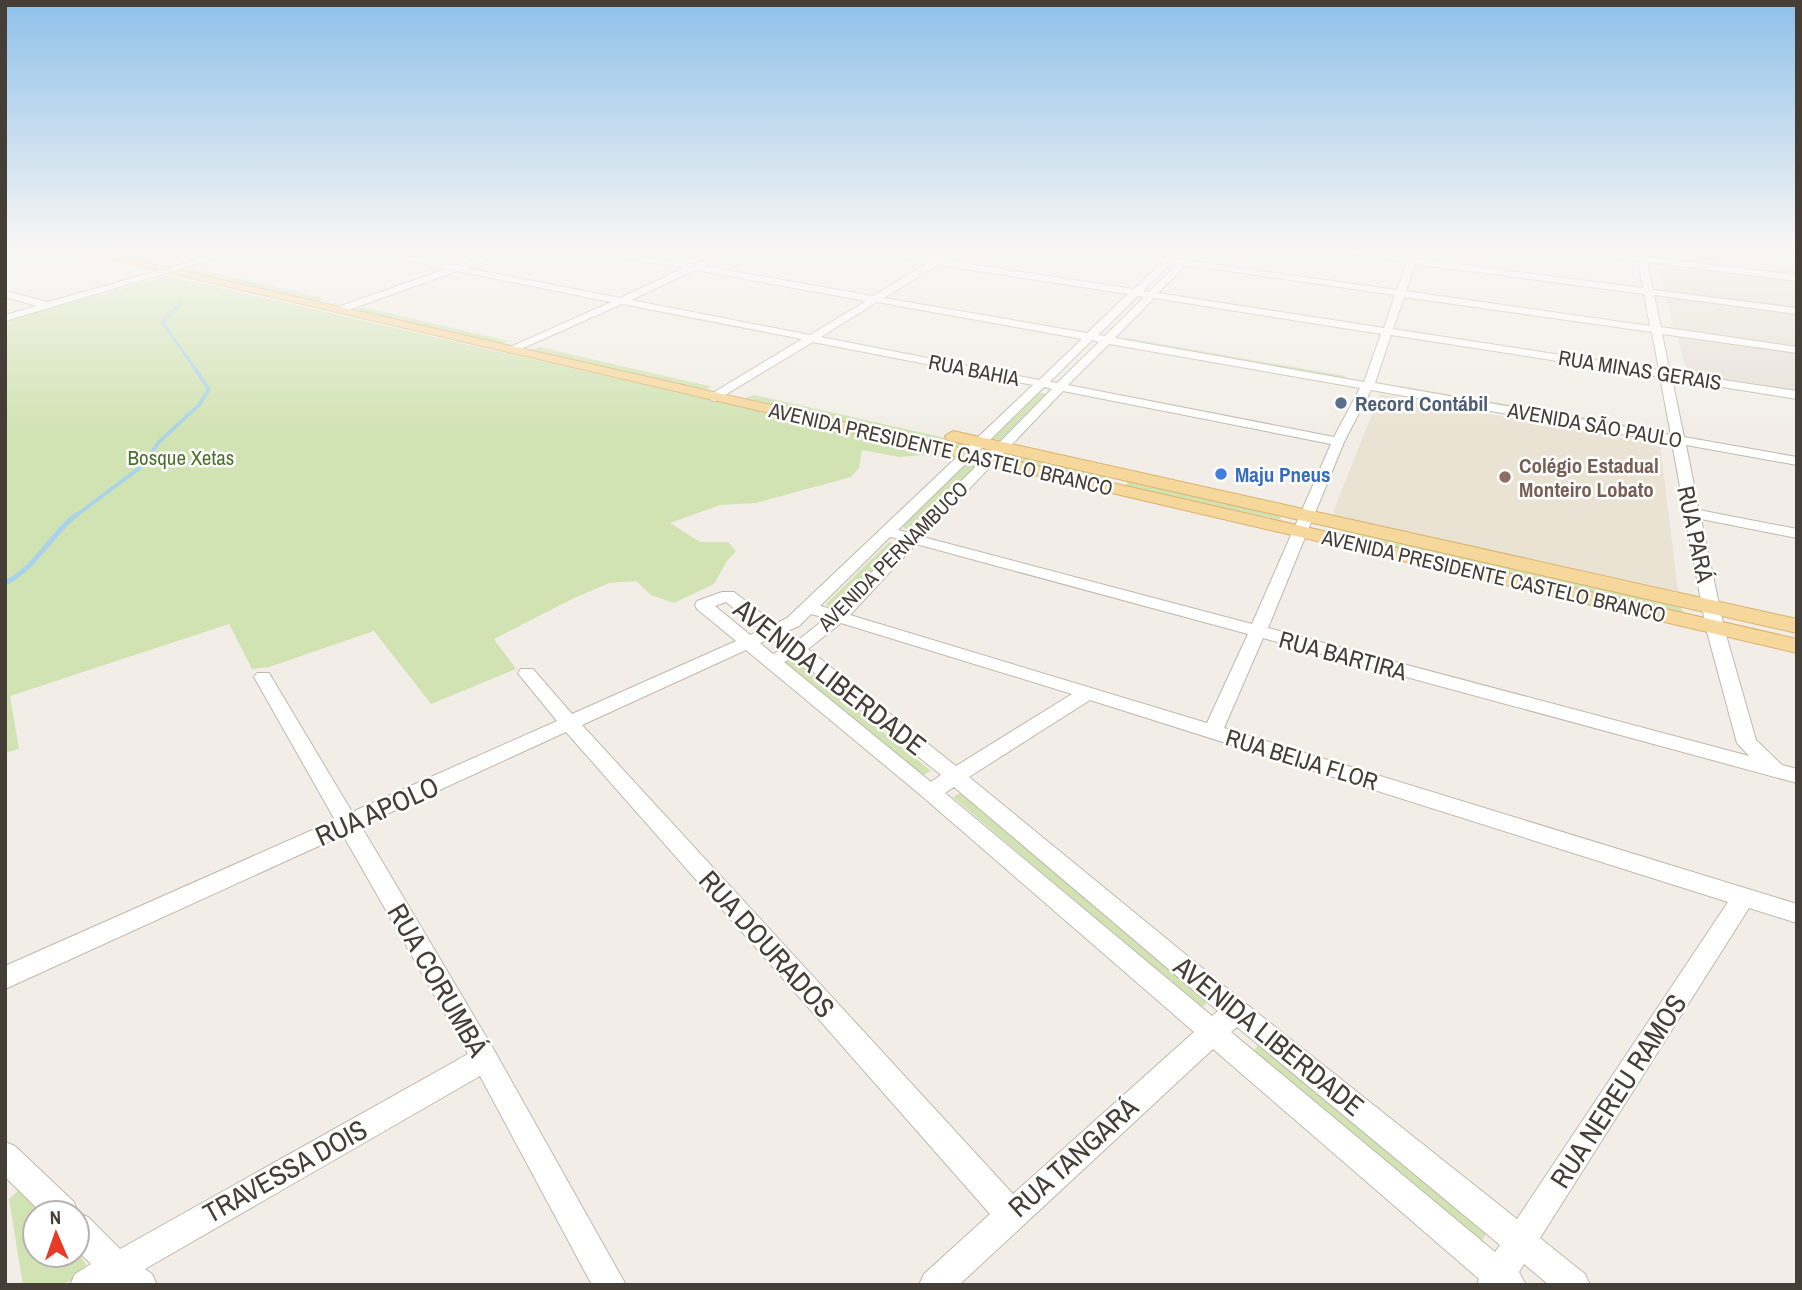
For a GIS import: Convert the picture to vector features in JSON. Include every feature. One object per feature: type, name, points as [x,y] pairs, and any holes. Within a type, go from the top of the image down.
[{"type":"main road","name":"AVENIDA PRESIDENTE CASTELO BRANCO","points":[[369,312],[512,350],[988,460],[1119,482],[1306,524],[1797,626]]},
{"type":"main road","name":"AVENIDA PRESIDENTE CASTELO BRANCO","points":[[378,312],[529,342],[978,441],[1119,482]]},
{"type":"main road","name":"AVENIDA PRESIDENTE CASTELO BRANCO","points":[[1306,524],[1715,628],[1797,646]]},
{"type":"street","points":[[5,318],[26,312]]},
{"type":"street","points":[[512,350],[594,312]]},
{"type":"street","name":"RUA BAHIA","points":[[684,312],[1060,387]]},
{"type":"street","points":[[715,397],[853,312]]},
{"type":"street","name":"AVENIDA SÃO PAULO","points":[[972,312],[1369,383],[1677,435],[1797,452]]},
{"type":"street","name":"AVENIDA PERNAMBUCO","points":[[749,644],[793,622],[810,608],[1113,312]]},
{"type":"street","name":"AVENIDA PERNAMBUCO","points":[[770,662],[796,650],[838,617],[1135,312]]},
{"type":"street","name":"RUA MINAS GERAIS","points":[[1265,312],[1797,395]]},
{"type":"street","points":[[1213,731],[1306,524],[1338,442],[1369,383],[1394,312]]},
{"type":"street","points":[[1537,312],[1797,349]]},
{"type":"street","name":"RUA PARÁ","points":[[1653,312],[1715,628],[1747,743],[1797,784]]},
{"type":"street","points":[[1060,387],[1338,442]]},
{"type":"street","name":"AVENIDA SÃO PAULO","points":[[1677,435],[1797,461]]},
{"type":"street","points":[[930,490],[954,495]]},
{"type":"street","points":[[1691,513],[1797,534]]},
{"type":"street","name":"RUA BARTIRA","points":[[889,531],[1787,774]]},
{"type":"street","name":"AVENIDA LIBERDADE","points":[[1501,1281],[930,792],[703,605],[728,595],[956,776],[1236,1011],[1574,1285]]},
{"type":"street","name":"RUA BEIJA FLOR","points":[[810,608],[1088,692],[1796,914]]},
{"type":"street","name":"RUA APOLO","points":[[5,978],[749,644]]},
{"type":"street","name":"RUA DOURADOS","points":[[527,673],[1010,1214]]},
{"type":"street","name":"RUA CORUMBÁ","points":[[263,677],[485,1059],[610,1285]]},
{"type":"street","points":[[930,792],[1088,692]]},
{"type":"street","name":"RUA NEREU RAMOS","points":[[1501,1281],[1521,1240],[1744,897]]},
{"type":"street","name":"RUA TANGARÁ","points":[[935,1285],[1236,1011]]},
{"type":"street","name":"TRAVESSA DOIS","points":[[86,1285],[485,1059]]},
{"type":"street","points":[[5,1156],[49,1199]]},
{"type":"street","points":[[91,1241],[116,1267],[141,1285]]},
{"type":"shaded area","points":[[1670,312],[1797,312],[1797,346],[1674,329]]},
{"type":"shaded area","points":[[1677,336],[1797,353],[1797,391],[1687,374]]},
{"type":"shaded area","name":"Colégio Estadual Monteiro Lobato","points":[[1380,394],[1660,445],[1678,591],[1335,515],[1334,510]]},
{"type":"green space","name":"Bosque Xetas","points":[[37,312],[326,312],[951,456],[944,459],[923,455],[899,457],[862,450],[859,468],[851,477],[756,503],[720,505],[670,523],[700,542],[728,542],[736,551],[714,584],[674,603],[651,595],[636,581],[609,583],[494,639],[516,669],[431,704],[374,631],[269,667],[252,669],[229,624],[10,696],[19,749],[5,753],[5,321]]},
{"type":"green space","points":[[361,312],[384,312],[508,341],[501,344]]},
{"type":"green space","points":[[1126,338],[1346,376],[1344,380],[1123,340]]},
{"type":"green space","points":[[539,347],[711,387],[701,391],[528,351]]},
{"type":"green space","points":[[1400,386],[1652,429],[1652,433],[1399,389]]},
{"type":"green space","points":[[1038,392],[1046,394],[1000,440],[992,439]]},
{"type":"green space","points":[[754,395],[964,444],[957,447],[745,398]]},
{"type":"green space","points":[[1016,456],[1111,479],[1104,482],[1014,461],[1012,458]]},
{"type":"green space","points":[[967,463],[976,466],[915,529],[905,529],[903,526]]},
{"type":"green space","points":[[1128,482],[1278,515],[1282,520],[1128,487]]},
{"type":"green space","points":[[1349,530],[1679,606],[1684,612],[1346,538],[1342,532]]},
{"type":"green space","points":[[889,542],[898,545],[838,607],[828,607],[826,604]]},
{"type":"green space","points":[[787,653],[931,771],[922,776],[778,656]]},
{"type":"green space","points":[[962,792],[1209,1001],[1201,1009],[953,797]]},
{"type":"green space","points":[[1260,1043],[1486,1234],[1480,1244],[1252,1052]]},
{"type":"green space","points":[[19,1190],[28,1199],[21,1199],[21,1269],[83,1269],[75,1278],[59,1284],[23,1285],[9,1199]]},
{"type":"waterway","points":[[172,312],[162,322],[194,367]]},
{"type":"waterway","points":[[74,517],[142,466],[159,442],[199,405],[209,389],[193,366]]},
{"type":"waterway","points":[[5,583],[26,569],[76,515]]},
{"type":"place","name":"Record Contábil","points":[[1341,403]]},
{"type":"place","name":"Maju Pneus","points":[[1221,474]]},
{"type":"place","name":"Colégio Estadual Monteiro Lobato","points":[[1505,477]]}]
